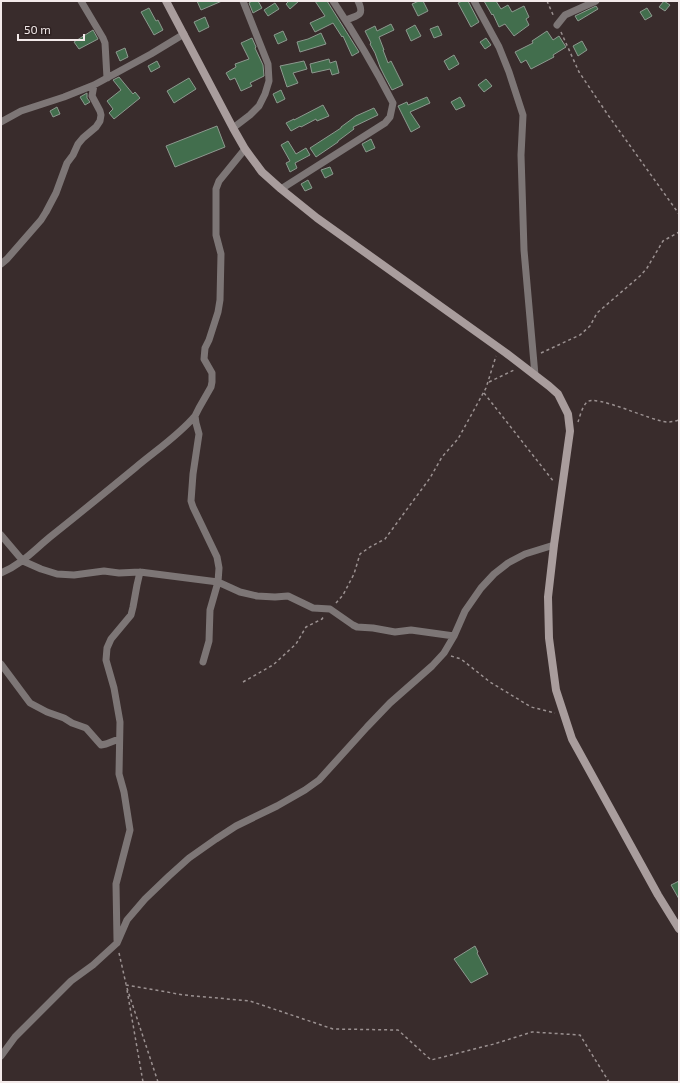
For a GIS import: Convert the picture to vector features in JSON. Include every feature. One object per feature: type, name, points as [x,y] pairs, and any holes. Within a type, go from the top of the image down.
[{"type":"main road","points":[[166,1],[233,128],[245,149],[262,172],[317,218],[535,375],[558,394],[568,414],[570,431],[548,597],[549,638],[556,690],[572,739],[658,895],[679,929]]},
{"type":"street","points":[[80,1],[105,43],[107,78]]},
{"type":"street","points":[[233,128],[259,106],[269,81],[268,64],[243,1]]},
{"type":"street","points":[[281,189],[385,123],[390,118],[393,103],[379,76],[333,1]]},
{"type":"street","points":[[346,20],[361,12],[362,9],[358,1]]},
{"type":"street","points":[[474,1],[499,47],[510,72],[523,115],[521,155],[524,250],[535,375]]},
{"type":"street","points":[[557,25],[565,15],[596,1]]},
{"type":"street","points":[[1,122],[21,111],[94,86],[184,34]]},
{"type":"street","points":[[1,264],[41,220],[56,193],[66,163],[73,155],[80,141],[96,127],[100,121],[100,111],[92,96],[94,86]]},
{"type":"street","points":[[1,573],[23,561],[182,430],[195,416],[211,387],[212,373],[204,359],[205,348],[216,319],[220,300],[221,254],[216,235],[216,189],[219,181],[245,149]]},
{"type":"street","points":[[195,416],[199,434],[193,474],[191,501],[218,557],[219,568],[218,582],[210,610],[209,641],[203,662]]},
{"type":"street","points":[[1,535],[23,561],[57,574],[74,575],[104,571],[119,573],[140,572],[218,582],[240,592],[257,596],[288,596],[313,608],[330,609],[357,627],[395,632],[411,630],[454,636]]},
{"type":"street","points":[[1,1056],[15,1037],[71,982],[117,943],[127,920],[145,899],[189,858],[236,826],[278,806],[305,790],[335,763],[367,727],[444,653],[454,636],[465,610],[481,588],[494,574],[508,563],[525,554],[554,545]]},
{"type":"street","points":[[117,943],[116,884],[130,830],[124,792],[119,774],[120,722],[114,688],[106,660],[107,648],[111,640],[131,615],[140,572]]},
{"type":"street","points":[[1,664],[34,706],[86,728],[101,744],[106,744],[119,739]]},
{"type":"path","points":[[547,1],[579,72],[608,116],[679,214]]},
{"type":"path","points":[[533,357],[580,335],[590,326],[597,313],[640,276],[647,268],[663,241],[679,232]]},
{"type":"path","points":[[243,682],[273,665],[296,644],[306,627],[322,618],[343,596],[354,574],[360,554],[385,538],[430,478],[442,457],[458,439],[484,393],[498,348]]},
{"type":"path","points":[[488,383],[522,366]]},
{"type":"path","points":[[484,393],[562,491]]},
{"type":"path","points":[[570,431],[578,422],[587,402],[591,400],[616,405],[643,416],[667,422],[679,420]]},
{"type":"path","points":[[444,653],[461,659],[490,682],[531,707],[565,715]]},
{"type":"path","points":[[117,943],[143,1082]]},
{"type":"path","points":[[126,985],[158,1082]]},
{"type":"path","points":[[126,985],[184,995],[250,1001],[333,1029],[398,1030],[431,1060],[494,1044],[532,1032],[580,1035],[609,1082]]},
{"type":"building","points":[[197,1],[222,1],[201,10]]},
{"type":"building","points":[[252,1],[258,1],[262,8],[253,13],[249,3]]},
{"type":"building","points":[[289,1],[299,1],[290,9],[286,4]]},
{"type":"building","points":[[315,1],[327,1],[359,52],[352,56],[343,36],[342,37],[333,23],[315,32],[310,23],[325,16]]},
{"type":"building","points":[[423,1],[428,11],[418,16],[412,4]]},
{"type":"building","points":[[468,1],[479,22],[471,27],[458,3]]},
{"type":"building","points":[[484,1],[496,1],[501,9],[508,5],[512,12],[524,6],[529,17],[526,19],[529,25],[514,36],[505,24],[499,27],[493,14],[492,15]]},
{"type":"building","points":[[664,1],[670,5],[665,11],[659,7]]},
{"type":"building","points":[[275,3],[279,9],[268,16],[264,10]]},
{"type":"building","points":[[596,6],[598,9],[578,21],[575,16]]},
{"type":"building","points":[[149,8],[163,30],[154,35],[141,12]]},
{"type":"building","points":[[647,8],[652,16],[645,20],[640,12]]},
{"type":"building","points":[[205,17],[209,27],[199,32],[194,22]]},
{"type":"building","points":[[391,24],[394,30],[379,37],[388,63],[391,61],[403,85],[392,90],[380,67],[365,31],[375,26],[377,31]]},
{"type":"building","points":[[415,25],[421,36],[411,41],[406,30]]},
{"type":"building","points":[[438,26],[442,35],[434,38],[430,29]]},
{"type":"building","points":[[93,30],[98,39],[79,49],[74,42]]},
{"type":"building","points":[[283,31],[287,40],[278,44],[274,35]]},
{"type":"building","points":[[547,31],[553,40],[559,36],[566,47],[553,55],[554,57],[531,69],[526,60],[521,63],[515,52],[533,43],[532,41]]},
{"type":"building","points":[[321,33],[326,44],[300,52],[297,42]]},
{"type":"building","points":[[252,38],[263,65],[264,76],[250,83],[252,86],[241,91],[235,78],[230,80],[226,73],[236,67],[235,64],[249,59],[241,43]]},
{"type":"building","points":[[486,38],[491,45],[485,49],[480,42]]},
{"type":"building","points":[[582,41],[587,50],[578,56],[573,46]]},
{"type":"building","points":[[125,48],[128,57],[120,61],[116,52]]},
{"type":"building","points":[[454,55],[459,64],[449,70],[444,61]]},
{"type":"building","points":[[329,59],[330,63],[336,61],[339,73],[332,75],[330,69],[312,73],[310,64]]},
{"type":"building","points":[[157,61],[160,67],[151,72],[148,66]]},
{"type":"building","points":[[304,61],[307,69],[293,73],[298,83],[287,87],[280,66]]},
{"type":"building","points":[[119,77],[133,94],[135,92],[140,98],[114,119],[109,113],[113,109],[107,101],[121,90],[113,80]]},
{"type":"building","points":[[189,78],[196,89],[174,103],[167,91]]},
{"type":"building","points":[[486,79],[492,86],[484,92],[478,85]]},
{"type":"building","points":[[281,90],[285,99],[277,103],[273,94]]},
{"type":"building","points":[[87,93],[87,98],[90,102],[85,105],[80,97]]},
{"type":"building","points":[[427,97],[430,103],[410,112],[420,127],[411,132],[398,106],[407,102],[408,105]]},
{"type":"building","points":[[460,97],[465,106],[456,110],[451,102]]},
{"type":"building","points":[[323,105],[329,116],[317,121],[316,119],[291,131],[286,123]]},
{"type":"building","points":[[57,107],[60,114],[53,117],[50,111]]},
{"type":"building","points":[[374,108],[378,115],[353,127],[354,129],[338,142],[316,157],[310,148],[341,128],[356,116]]},
{"type":"building","points":[[217,126],[225,147],[175,167],[166,146]]},
{"type":"building","points":[[371,139],[375,148],[366,152],[362,144]]},
{"type":"building","points":[[288,141],[296,154],[306,148],[310,155],[295,163],[297,168],[290,172],[286,163],[290,161],[281,145]]},
{"type":"building","points":[[330,167],[333,174],[325,178],[321,170]]},
{"type":"building","points":[[308,180],[312,188],[305,191],[301,184]]},
{"type":"building","points":[[679,881],[679,899],[671,885]]},
{"type":"building","points":[[475,946],[488,974],[471,983],[454,959]]}]
